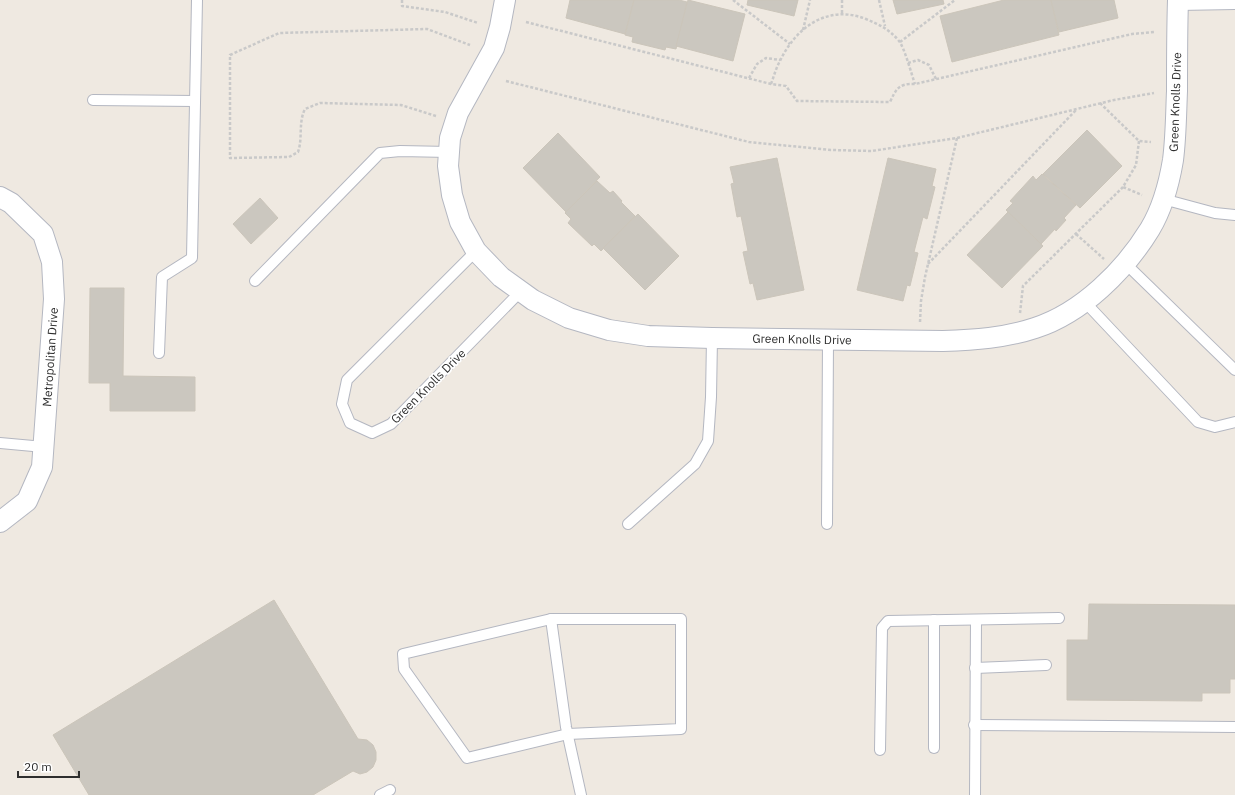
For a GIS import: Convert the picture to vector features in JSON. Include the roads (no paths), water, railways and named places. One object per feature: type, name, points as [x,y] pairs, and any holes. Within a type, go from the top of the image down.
[{"type":"street","name":"Green Knolls Drive","points":[[505,0],[494,48],[458,113],[450,138],[448,166],[452,195],[460,222],[476,251],[501,277],[533,300],[569,318],[609,330],[648,336],[943,341],[976,340],[1010,335],[1037,328],[1067,314],[1098,291],[1125,263],[1150,228],[1164,199],[1173,160],[1176,126],[1178,2]]},
{"type":"street","name":"Metropolitan Drive","points":[[0,197],[11,202],[43,234],[52,262],[54,299],[42,467],[27,501],[0,522]]},
{"type":"lane","points":[[159,353],[162,277],[192,258],[197,0]]},
{"type":"lane","points":[[1178,2],[1235,4]]},
{"type":"lane","points":[[93,100],[196,101]]},
{"type":"lane","points":[[255,281],[380,153],[400,151],[449,152]]},
{"type":"lane","points":[[1164,199],[1215,213],[1235,215]]},
{"type":"lane","name":"Green Knolls Drive","points":[[476,251],[347,380],[342,404],[350,423],[372,433],[391,424],[521,291]]},
{"type":"lane","points":[[1125,263],[1235,370]]},
{"type":"lane","points":[[1084,301],[1198,422],[1215,427],[1235,422]]},
{"type":"lane","points":[[628,524],[695,464],[708,441],[711,396],[712,338]]},
{"type":"lane","points":[[827,524],[828,339]]},
{"type":"lane","points":[[0,443],[44,447]]},
{"type":"lane","points":[[880,750],[882,628],[888,621],[1059,618]]},
{"type":"lane","points":[[551,619],[568,734],[580,795]]},
{"type":"lane","points":[[551,619],[681,619],[681,729],[568,734],[467,758],[404,669],[403,654],[551,619]]},
{"type":"lane","points":[[934,620],[934,748]]},
{"type":"lane","points":[[975,795],[974,725],[976,620]]},
{"type":"lane","points":[[975,668],[1046,665]]},
{"type":"lane","points":[[974,725],[1235,728]]},
{"type":"lane","points":[[380,795],[390,790]]}]
